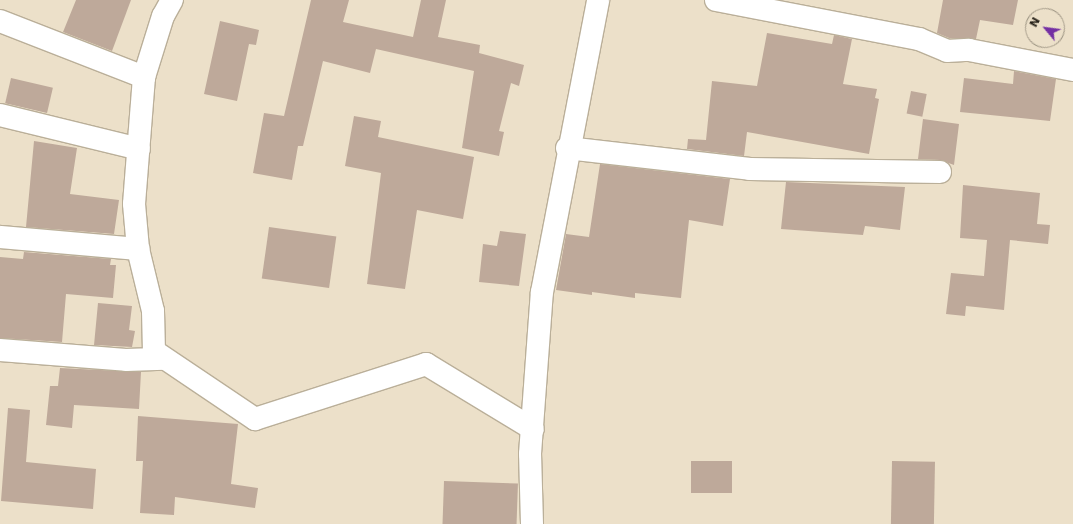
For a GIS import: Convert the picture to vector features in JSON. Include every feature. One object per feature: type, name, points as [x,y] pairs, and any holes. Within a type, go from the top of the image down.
[{"type":"street","points":[[172,0],[163,16],[144,77],[134,204],[138,249],[152,311],[154,351],[255,419],[426,364],[533,429]]},
{"type":"street","points":[[532,524],[530,454],[542,292],[568,148],[598,0]]},
{"type":"street","points":[[716,0],[919,39],[947,50],[969,50],[1073,70]]},
{"type":"street","points":[[0,21],[144,77]]},
{"type":"street","points":[[0,116],[139,149]]},
{"type":"street","points":[[568,148],[750,169],[940,172]]},
{"type":"street","points":[[0,237],[138,249]]},
{"type":"street","points":[[0,350],[126,360],[164,359]]},
{"type":"building","points":[[76,0],[131,0],[112,51],[63,32]]},
{"type":"building","points":[[311,0],[349,0],[343,22],[413,37],[421,0],[446,0],[438,37],[480,45],[479,53],[524,65],[519,86],[511,83],[499,131],[504,132],[499,156],[462,148],[474,71],[376,49],[370,73],[323,61],[303,146],[298,146],[292,180],[253,173],[264,113],[284,116]]},
{"type":"building","points":[[943,0],[1018,0],[1013,25],[980,20],[976,39],[949,38],[937,33]]},
{"type":"building","points":[[220,21],[259,30],[256,45],[249,44],[237,101],[204,94]]},
{"type":"building","points":[[767,33],[832,44],[834,35],[852,39],[843,84],[877,89],[875,98],[879,99],[869,154],[747,132],[744,156],[687,149],[688,139],[706,140],[712,81],[757,86]]},
{"type":"building","points":[[1014,71],[1056,79],[1050,121],[960,112],[964,78],[1013,84]]},
{"type":"building","points":[[11,78],[53,88],[47,113],[5,103]]},
{"type":"building","points":[[911,91],[927,94],[922,117],[907,114]]},
{"type":"building","points":[[354,116],[381,121],[378,137],[474,157],[463,219],[417,210],[405,289],[367,284],[381,173],[345,166]]},
{"type":"building","points":[[923,119],[959,124],[954,165],[940,160],[918,159]]},
{"type":"building","points":[[34,141],[77,148],[70,194],[119,200],[114,234],[26,227]]},
{"type":"building","points":[[600,164],[730,179],[723,226],[689,220],[681,298],[635,293],[635,298],[592,292],[592,295],[556,290],[566,234],[589,237]]},
{"type":"building","points":[[786,182],[905,187],[900,230],[865,226],[863,235],[781,229]]},
{"type":"building","points":[[963,185],[1040,193],[1037,224],[1050,225],[1048,244],[1010,240],[1004,310],[966,306],[965,316],[946,314],[951,273],[984,276],[987,240],[960,238]]},
{"type":"building","points":[[269,227],[336,236],[329,288],[262,278]]},
{"type":"building","points":[[500,231],[526,234],[519,286],[479,282],[483,244],[497,246]]},
{"type":"building","points":[[24,252],[111,259],[110,265],[116,265],[113,298],[66,294],[62,342],[0,338],[0,257],[23,259]]},
{"type":"building","points":[[98,303],[132,306],[129,330],[135,331],[132,347],[94,345]]},
{"type":"building","points":[[60,368],[141,372],[139,409],[74,405],[72,428],[46,425],[50,386],[58,386]]},
{"type":"building","points":[[8,408],[30,410],[26,462],[96,469],[93,509],[1,501]]},
{"type":"building","points":[[138,416],[238,424],[231,484],[258,488],[255,508],[175,497],[174,515],[140,513],[143,461],[136,461]]},
{"type":"building","points":[[691,461],[732,461],[732,493],[691,493]]},
{"type":"building","points":[[892,461],[935,462],[934,524],[891,524]]},
{"type":"building","points":[[444,481],[518,484],[517,524],[442,524]]}]
